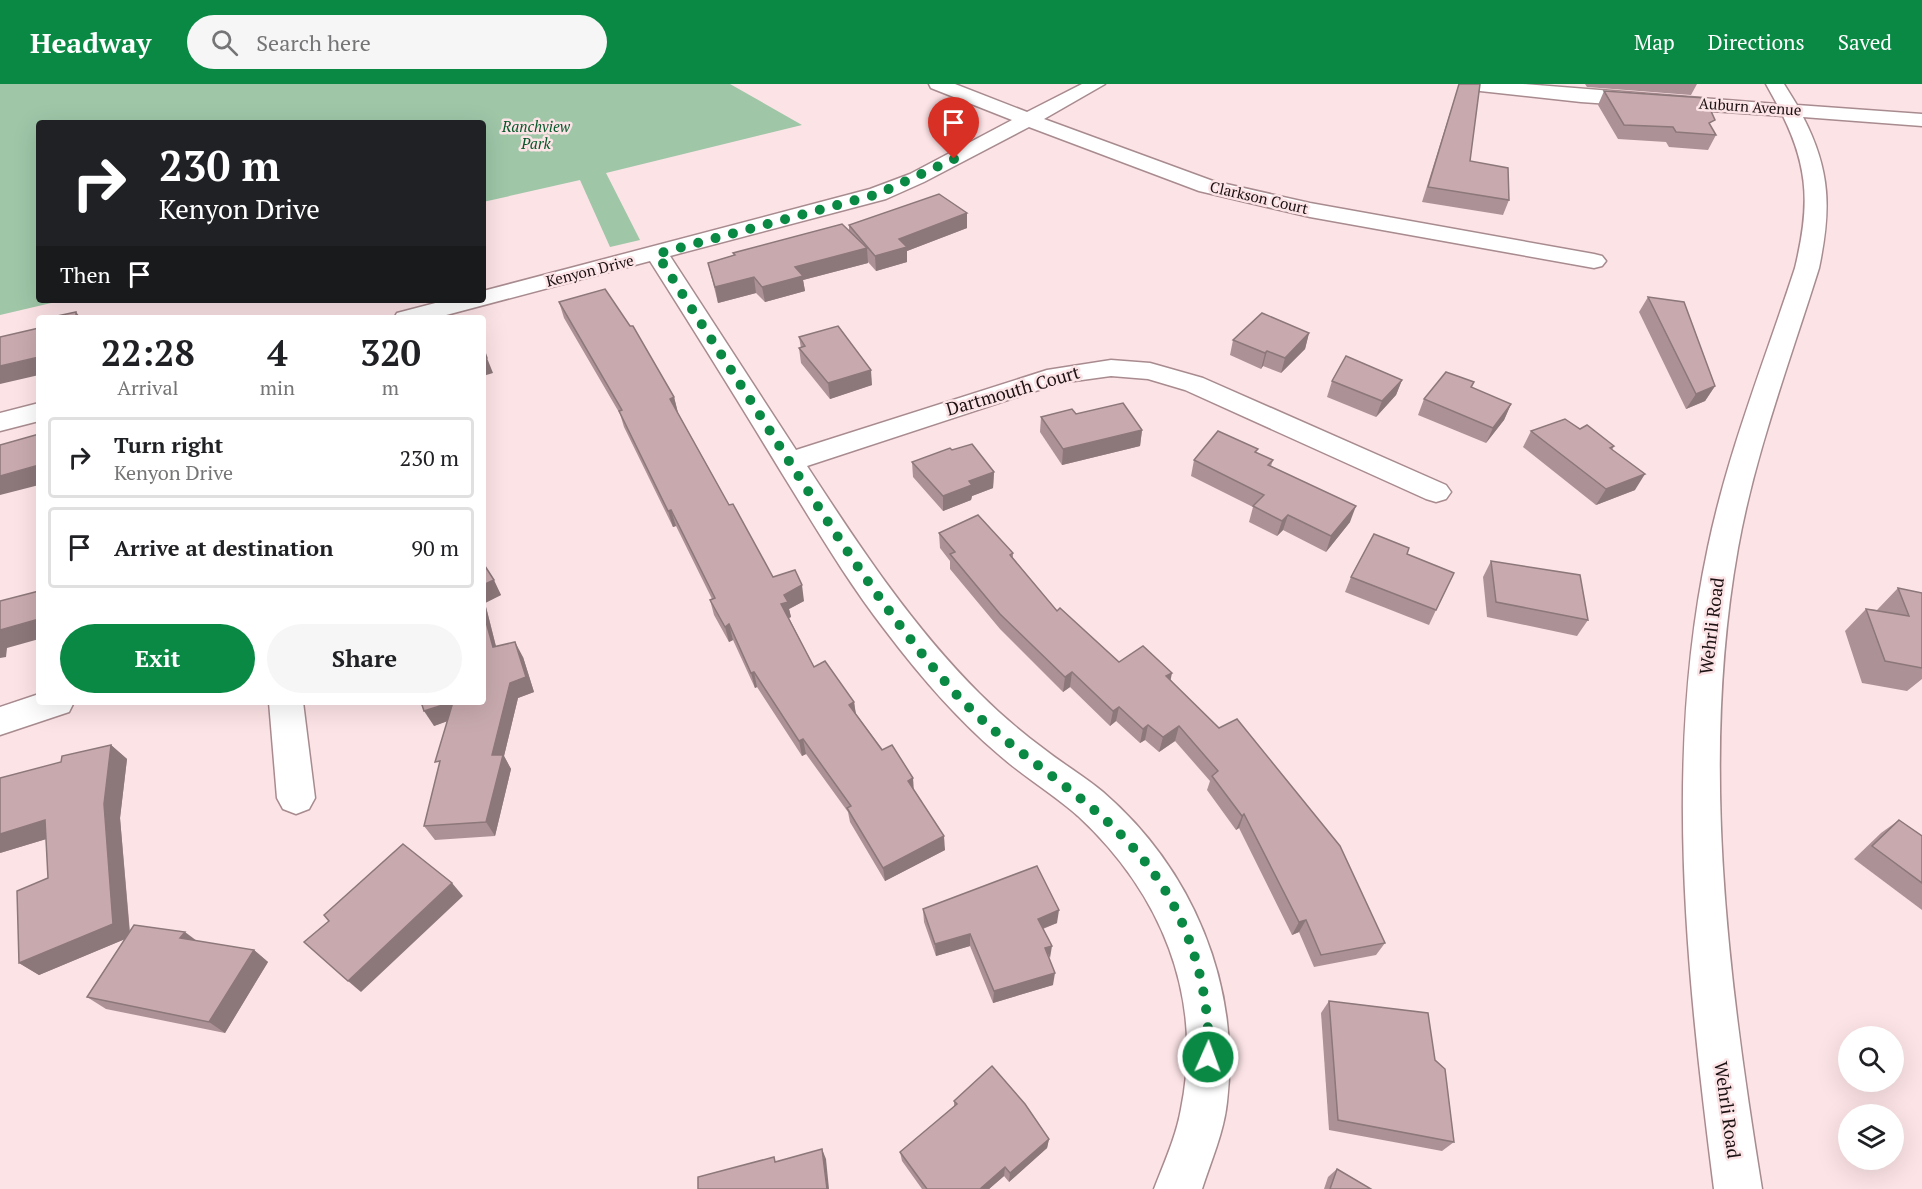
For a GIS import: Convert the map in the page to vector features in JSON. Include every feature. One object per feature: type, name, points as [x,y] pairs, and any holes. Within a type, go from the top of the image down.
[{"type":"street","name":"Clarkson Court","points":[[938,84],[1159,171],[1244,196],[1594,261]]},
{"type":"street","name":"Kenyon Drive","points":[[486,297],[878,194],[917,178],[1096,84]]},
{"type":"street","name":"Auburn Avenue","points":[[1471,84],[1782,97],[1922,120]]},
{"type":"street","name":"Wehrli Road","points":[[1738,1189],[1721,1072],[1703,873],[1703,719],[1707,648],[1723,547],[1749,450],[1813,244],[1818,200],[1816,177],[1804,136],[1782,97]]},
{"type":"street","points":[[657,254],[789,462],[893,617],[949,687],[1013,746],[1091,804],[1124,836],[1158,879],[1173,905],[1189,940],[1207,1006],[1209,1034],[1205,1104],[1178,1189]]},
{"type":"street","points":[[418,315],[464,303]]},
{"type":"street","name":"Dartmouth Court","points":[[789,462],[1056,376],[1095,368],[1121,368],[1159,373],[1194,384],[1436,492]]},
{"type":"street","points":[[0,422],[36,413]]},
{"type":"street","points":[[0,721],[48,705]]},
{"type":"street","points":[[286,705],[296,798]]},
{"type":"green space","name":"Ranchview Park","points":[[0,84],[730,84],[802,125],[606,173],[640,240],[610,247],[580,180],[486,201],[486,120],[36,120],[36,303],[51,303],[0,315]]},
{"type":"building","points":[[1459,84],[1480,84],[1470,161],[1508,168],[1509,200],[1428,187]]},
{"type":"building","points":[[1604,91],[1705,98],[1715,120],[1709,123],[1716,135],[1676,132],[1673,127],[1624,125]]},
{"type":"building","points":[[939,194],[967,213],[899,239],[907,247],[875,256],[849,225]]},
{"type":"building","points":[[842,224],[867,248],[795,267],[803,276],[762,287],[754,277],[715,287],[708,263],[735,255],[733,253]]},
{"type":"building","points":[[605,289],[630,326],[633,326],[674,397],[670,399],[729,505],[733,504],[773,577],[795,570],[802,585],[784,595],[788,602],[781,604],[814,667],[825,661],[854,702],[849,705],[882,750],[892,745],[913,778],[908,781],[944,836],[883,868],[847,808],[851,806],[803,739],[799,741],[754,672],[751,673],[729,624],[725,627],[710,600],[715,598],[671,510],[668,511],[619,411],[622,410],[559,302]]},
{"type":"building","points":[[1648,297],[1684,302],[1715,386],[1696,394]]},
{"type":"building","points":[[1262,313],[1309,333],[1285,358],[1267,351],[1265,353],[1233,340]]},
{"type":"building","points":[[838,326],[871,370],[828,383],[799,348],[805,346],[799,337]]},
{"type":"building","points":[[36,329],[36,358],[0,366],[0,337]]},
{"type":"building","points":[[1346,356],[1402,380],[1382,401],[1332,381]]},
{"type":"building","points":[[1446,372],[1474,382],[1471,387],[1511,404],[1493,428],[1424,399]]},
{"type":"building","points":[[1123,403],[1142,430],[1063,449],[1041,417],[1072,409],[1076,414]]},
{"type":"building","points":[[1565,419],[1580,429],[1587,425],[1614,446],[1610,448],[1645,474],[1606,489],[1531,431]]},
{"type":"building","points":[[1218,431],[1258,449],[1255,452],[1273,460],[1268,465],[1356,506],[1331,536],[1288,515],[1282,521],[1253,506],[1264,495],[1194,460]]},
{"type":"building","points":[[36,435],[36,466],[0,476],[0,445]]},
{"type":"building","points":[[972,444],[994,472],[969,481],[972,485],[943,496],[912,462],[950,448],[952,450]]},
{"type":"building","points":[[978,515],[1013,553],[1010,555],[1057,611],[1060,608],[1119,662],[1143,646],[1172,673],[1166,676],[1219,728],[1237,719],[1340,846],[1385,943],[1321,955],[1306,920],[1299,922],[1244,814],[1242,816],[1212,776],[1218,771],[1179,726],[1163,737],[1148,725],[1143,729],[1119,707],[1113,711],[1072,672],[1065,677],[1000,614],[950,554],[955,552],[939,533]]},
{"type":"building","points":[[1374,534],[1409,548],[1407,554],[1454,573],[1436,610],[1351,577]]},
{"type":"building","points":[[1491,561],[1580,575],[1588,620],[1496,602]]},
{"type":"building","points":[[486,568],[494,580],[486,584]]},
{"type":"building","points":[[1898,588],[1922,593],[1922,668],[1885,661],[1866,609],[1909,616]]},
{"type":"building","points":[[36,592],[36,620],[0,630],[0,601]]},
{"type":"building","points":[[486,622],[493,647],[515,642],[526,677],[510,683],[492,755],[503,755],[486,822],[424,826],[440,761],[435,762],[452,705],[486,705]]},
{"type":"building","points":[[422,705],[443,705],[424,711]]},
{"type":"building","points":[[111,745],[104,804],[113,924],[19,963],[17,891],[48,878],[45,820],[0,834],[0,778],[61,762],[62,756]]},
{"type":"building","points":[[1899,820],[1922,836],[1922,883],[1872,846]]},
{"type":"building","points":[[403,844],[452,883],[348,981],[304,942],[329,921],[324,915]]},
{"type":"building","points":[[1037,866],[1059,910],[1038,919],[1052,946],[1045,948],[1055,973],[994,991],[970,934],[935,944],[923,909]]},
{"type":"building","points":[[134,925],[185,932],[180,938],[254,950],[209,1022],[87,997]]},
{"type":"building","points":[[1329,1001],[1428,1013],[1435,1060],[1445,1069],[1454,1142],[1338,1120]]},
{"type":"building","points":[[992,1066],[1025,1104],[1049,1139],[1010,1173],[1005,1167],[980,1189],[927,1189],[900,1152],[957,1104],[954,1101]]},
{"type":"building","points":[[822,1149],[827,1189],[698,1189],[698,1177],[774,1157],[775,1162]]},
{"type":"building","points":[[1337,1169],[1371,1189],[1330,1189]]},
{"type":"route","points":[[954,159],[878,194],[657,254],[838,538],[893,617],[949,687],[1013,746],[1091,804],[1132,844],[1158,879],[1189,940],[1207,1006],[1208,1057]]}]
